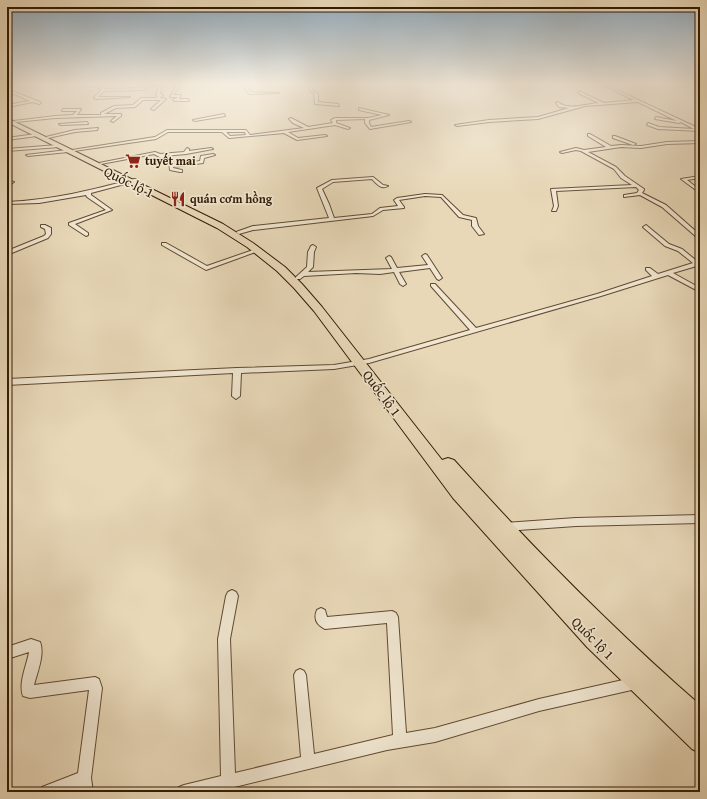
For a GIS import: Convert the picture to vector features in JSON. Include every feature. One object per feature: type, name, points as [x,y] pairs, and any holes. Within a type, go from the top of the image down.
[{"type":"highway","name":"Quốc lộ 1","points":[[17,120],[131,181],[220,226],[258,250],[298,286],[503,527],[602,629],[700,720]]},
{"type":"highway","name":"Quốc lộ 1","points":[[57,141],[101,163],[131,181],[239,232],[268,251],[301,276],[364,362],[408,427],[477,514],[571,616],[700,741]]},
{"type":"street","points":[[28,155],[84,129],[88,120]]},
{"type":"street","points":[[187,131],[193,126],[195,120]]},
{"type":"street","points":[[293,120],[307,128]]},
{"type":"street","points":[[367,120],[370,128],[410,122]]},
{"type":"street","points":[[457,125],[503,120]]},
{"type":"street","points":[[672,120],[684,122]]},
{"type":"street","points":[[680,120],[700,130]]},
{"type":"street","points":[[494,121],[500,124]]},
{"type":"street","points":[[61,124],[87,123]]},
{"type":"street","points":[[223,130],[229,137],[285,132],[335,124],[348,128]]},
{"type":"street","points":[[648,124],[658,128],[700,130]]},
{"type":"street","points":[[8,150],[57,141],[75,131],[97,129]]},
{"type":"street","points":[[7,139],[57,141],[154,138],[159,137],[162,133],[167,131],[194,132],[223,130],[246,131],[249,136]]},
{"type":"street","points":[[285,132],[297,138],[325,136]]},
{"type":"street","points":[[589,135],[611,148]]},
{"type":"street","points":[[614,137],[637,146]]},
{"type":"street","points":[[582,151],[700,142]]},
{"type":"street","points":[[101,163],[147,154],[160,155],[211,149]]},
{"type":"street","points":[[562,152],[576,149],[615,168],[623,177],[642,190],[640,194]]},
{"type":"street","points":[[160,155],[171,161],[171,168],[180,171]]},
{"type":"street","points":[[171,166],[202,162],[202,157],[213,155]]},
{"type":"street","points":[[700,177],[683,179],[700,192]]},
{"type":"street","points":[[332,219],[327,204],[319,189],[330,182],[373,178],[382,186],[386,186]]},
{"type":"street","points":[[7,202],[40,202],[131,181]]},
{"type":"street","points":[[7,186],[12,182]]},
{"type":"street","points":[[554,210],[556,206],[553,190],[567,188],[591,189],[615,186],[638,186]]},
{"type":"street","points":[[86,234],[71,224],[110,210],[89,196],[88,192]]},
{"type":"street","points":[[626,196],[640,194],[661,204],[700,238]]},
{"type":"street","points":[[373,215],[382,209],[402,207],[396,200],[397,199],[421,196],[441,196],[461,216],[470,216],[474,219],[475,226],[481,234]]},
{"type":"street","points":[[239,232],[253,228],[389,213]]},
{"type":"street","points":[[7,253],[29,246],[47,237],[49,233],[48,228],[43,226]]},
{"type":"street","points":[[646,227],[667,245],[680,250],[698,264]]},
{"type":"street","points":[[164,244],[206,268],[258,250]]},
{"type":"street","points":[[301,276],[310,267],[313,246]]},
{"type":"street","points":[[425,256],[439,278]]},
{"type":"street","points":[[389,258],[403,284]]},
{"type":"street","points":[[7,382],[237,370],[334,367],[364,362],[475,331],[698,264]]},
{"type":"street","points":[[301,276],[432,266]]},
{"type":"street","points":[[648,269],[657,277]]},
{"type":"street","points":[[668,273],[699,288]]},
{"type":"street","points":[[433,285],[475,331]]},
{"type":"street","points":[[236,396],[237,370]]},
{"type":"street","points":[[503,527],[576,522],[700,519]]},
{"type":"street","points":[[228,781],[224,639],[232,596]]},
{"type":"street","points":[[321,614],[322,620],[325,623],[392,617],[400,740]]},
{"type":"street","points":[[7,653],[31,644],[36,646],[28,688],[28,691],[30,692],[95,683],[96,688],[85,785],[47,792]]},
{"type":"street","points":[[300,675],[308,761]]},
{"type":"street","points":[[184,792],[400,740],[435,735],[539,705],[639,682]]},
{"type":"place","name":"tuyết mai","points":[[133,161]]},
{"type":"place","name":"quán cơm hồng","points":[[178,199]]}]
